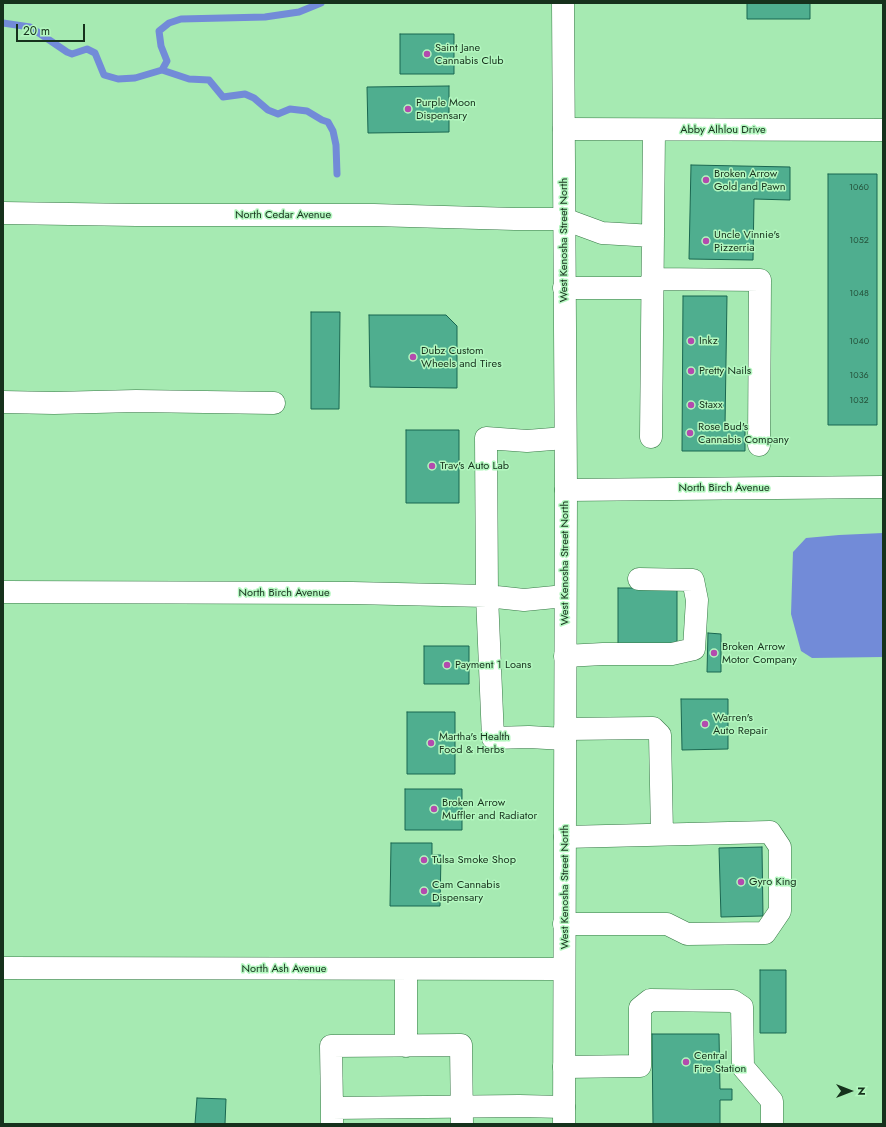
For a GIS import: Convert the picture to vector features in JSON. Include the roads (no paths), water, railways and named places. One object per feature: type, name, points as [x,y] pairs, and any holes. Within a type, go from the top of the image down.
[{"type":"street","name":"West Kenosha Street North","points":[[563,3],[566,490],[564,1116]]},
{"type":"street","name":"Abby Alhlou Drive","points":[[564,129],[883,130]]},
{"type":"street","points":[[651,437],[654,130]]},
{"type":"street","name":"North Cedar Avenue","points":[[3,213],[137,215],[374,214],[515,219],[564,219]]},
{"type":"street","points":[[564,219],[602,233],[653,236]]},
{"type":"street","points":[[564,288],[760,280],[759,445]]},
{"type":"street","points":[[3,402],[54,403],[136,401],[274,403]]},
{"type":"street","points":[[565,438],[527,441],[486,438],[487,596],[494,738],[653,728],[660,735],[662,834]]},
{"type":"street","name":"North Birch Avenue","points":[[566,490],[883,487]]},
{"type":"street","points":[[565,656],[603,654],[672,654],[694,650],[697,600],[693,580],[639,578]]},
{"type":"street","name":"North Birch Avenue","points":[[3,592],[352,593],[487,596],[524,600],[565,596]]},
{"type":"street","points":[[564,924],[667,924],[687,934],[765,933],[780,911],[780,847],[770,832],[565,837]]},
{"type":"street","name":"North Ash Avenue","points":[[3,968],[564,970]]},
{"type":"street","points":[[406,970],[406,1046]]},
{"type":"street","points":[[564,1067],[640,1066],[640,1008],[650,1000],[733,1001],[742,1007],[743,1067],[772,1100],[772,1124]]},
{"type":"street","points":[[462,1116],[461,1045],[331,1046],[332,1116],[462,1116],[519,1106],[564,1116]]},
{"type":"water","points":[[883,533],[883,657],[812,658],[801,651],[791,614],[793,552],[806,538]]},
{"type":"waterway","points":[[3,23],[30,27],[72,54],[87,49],[95,53],[104,75],[118,79],[135,78],[162,70],[167,61],[161,46],[159,31],[169,23],[181,19],[265,17],[299,12],[321,3]]},
{"type":"waterway","points":[[162,70],[189,79],[209,80],[223,97],[245,94],[254,98],[268,110],[278,114],[290,109],[307,111],[328,122],[333,131],[336,145],[337,174]]},
{"type":"place","name":"Saint Jane Cannabis Club","points":[[427,54]]},
{"type":"place","name":"Purple Moon Dispensary","points":[[408,109]]},
{"type":"place","name":"Broken Arrow Gold and Pawn","points":[[706,180]]},
{"type":"place","name":"Uncle Vinnie's Pizzerria","points":[[706,241]]},
{"type":"place","name":"Inkz","points":[[691,341]]},
{"type":"place","name":"Dubz Custom Wheels and Tires","points":[[413,357]]},
{"type":"place","name":"Pretty Nails","points":[[691,371]]},
{"type":"place","name":"Staxx","points":[[691,405]]},
{"type":"place","name":"Rose Bud's Cannabis Company","points":[[690,433]]},
{"type":"place","name":"Trav's Auto Lab","points":[[432,466]]},
{"type":"place","name":"Broken Arrow Motor Company","points":[[714,653]]},
{"type":"place","name":"Payment 1 Loans","points":[[447,665]]},
{"type":"place","name":"Warren's Auto Repair","points":[[705,724]]},
{"type":"place","name":"Martha's Health Food & Herbs","points":[[431,743]]},
{"type":"place","name":"Broken Arrow Muffler and Radiator","points":[[434,809]]},
{"type":"place","name":"Tulsa Smoke Shop","points":[[424,860]]},
{"type":"place","name":"Gyro King","points":[[741,882]]},
{"type":"place","name":"Cam Cannabis Dispensary","points":[[424,891]]},
{"type":"place","name":"Central Fire Station","points":[[686,1062]]}]
